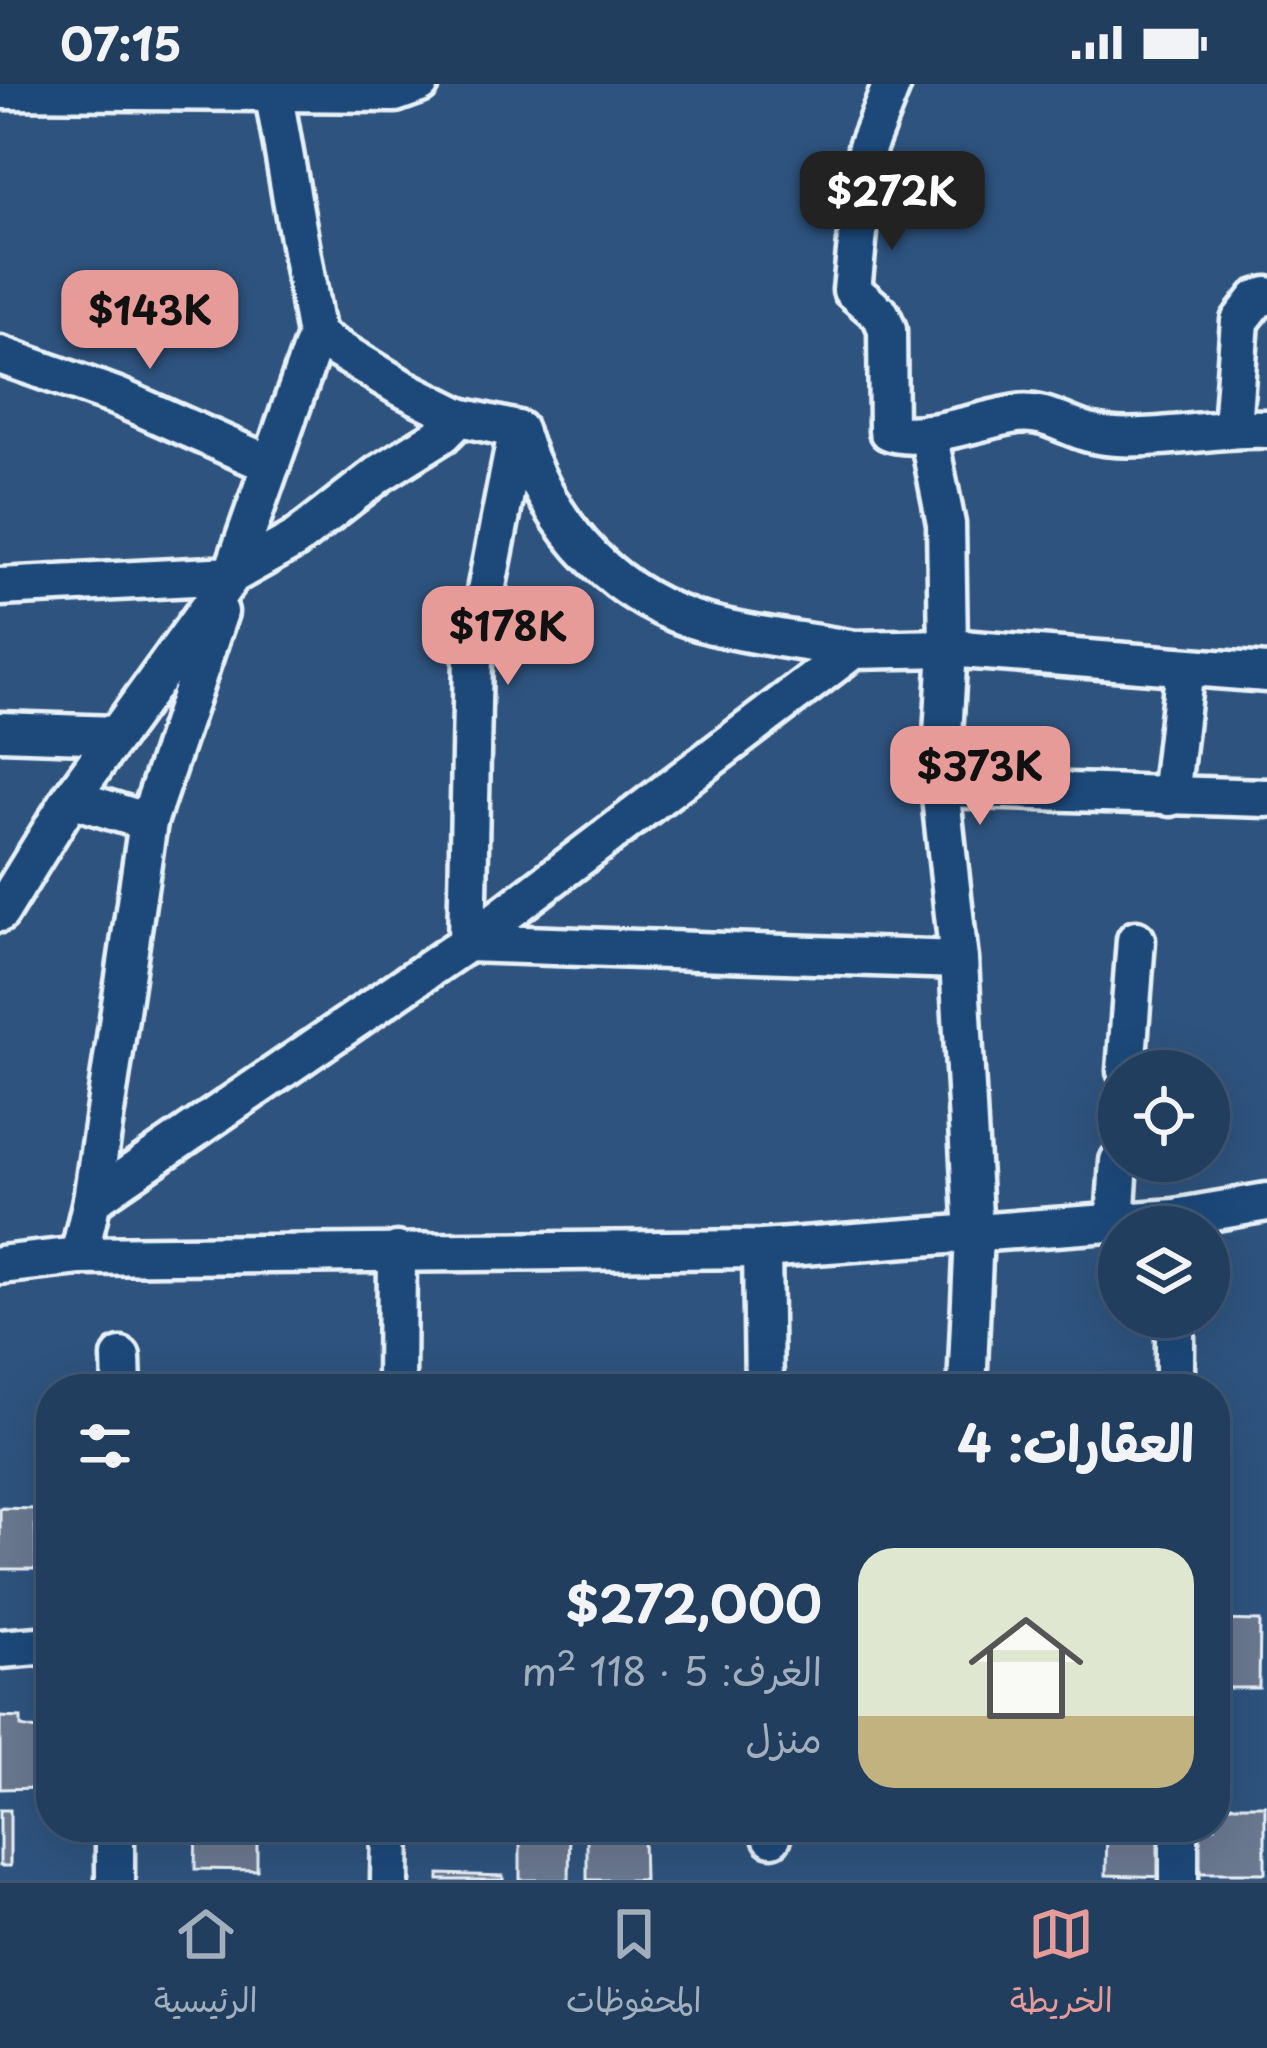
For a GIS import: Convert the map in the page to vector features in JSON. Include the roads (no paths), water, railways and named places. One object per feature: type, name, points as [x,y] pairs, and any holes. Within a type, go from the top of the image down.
[{"type":"street","points":[[0,90],[274,87],[395,93],[420,84]]},
{"type":"street","points":[[892,84],[867,147],[852,290],[880,315],[887,329],[885,426],[893,435],[928,433],[1025,412],[1116,437],[1249,428],[1240,321],[1257,299],[1267,296]]},
{"type":"street","points":[[80,1256],[148,823],[316,336],[274,87]]},
{"type":"street","points":[[316,336],[460,417],[518,430]]},
{"type":"street","points":[[0,355],[118,398],[271,465]]},
{"type":"street","points":[[0,913],[71,798],[232,574],[294,540],[460,417]]},
{"type":"street","points":[[518,430],[532,473],[582,550],[616,581],[690,619],[854,650],[948,648],[1267,673]]},
{"type":"street","points":[[467,943],[473,657],[518,430]]},
{"type":"street","points":[[928,433],[946,524],[948,648],[940,788],[959,960],[974,1235],[968,1374]]},
{"type":"street","points":[[0,587],[232,574]]},
{"type":"street","points":[[92,1200],[467,943],[854,650]]},
{"type":"street","points":[[1170,797],[1185,667]]},
{"type":"street","points":[[0,731],[116,735]]},
{"type":"street","points":[[940,788],[1267,798]]},
{"type":"street","points":[[71,798],[148,823]]},
{"type":"street","points":[[1128,1050],[1136,940]]},
{"type":"street","points":[[467,943],[959,960]]},
{"type":"street","points":[[1230,1210],[1267,1202]]},
{"type":"street","points":[[0,1265],[80,1256],[762,1249],[1098,1224]]},
{"type":"street","points":[[762,1249],[764,1374]]},
{"type":"street","points":[[396,1374],[397,1251]]},
{"type":"street","points":[[1175,1338],[1175,1374]]},
{"type":"street","points":[[0,1649],[36,1648]]},
{"type":"street","points":[[115,1842],[115,1880]]},
{"type":"street","points":[[390,1880],[391,1842]]},
{"type":"street","points":[[1179,1842],[1179,1880]]}]
